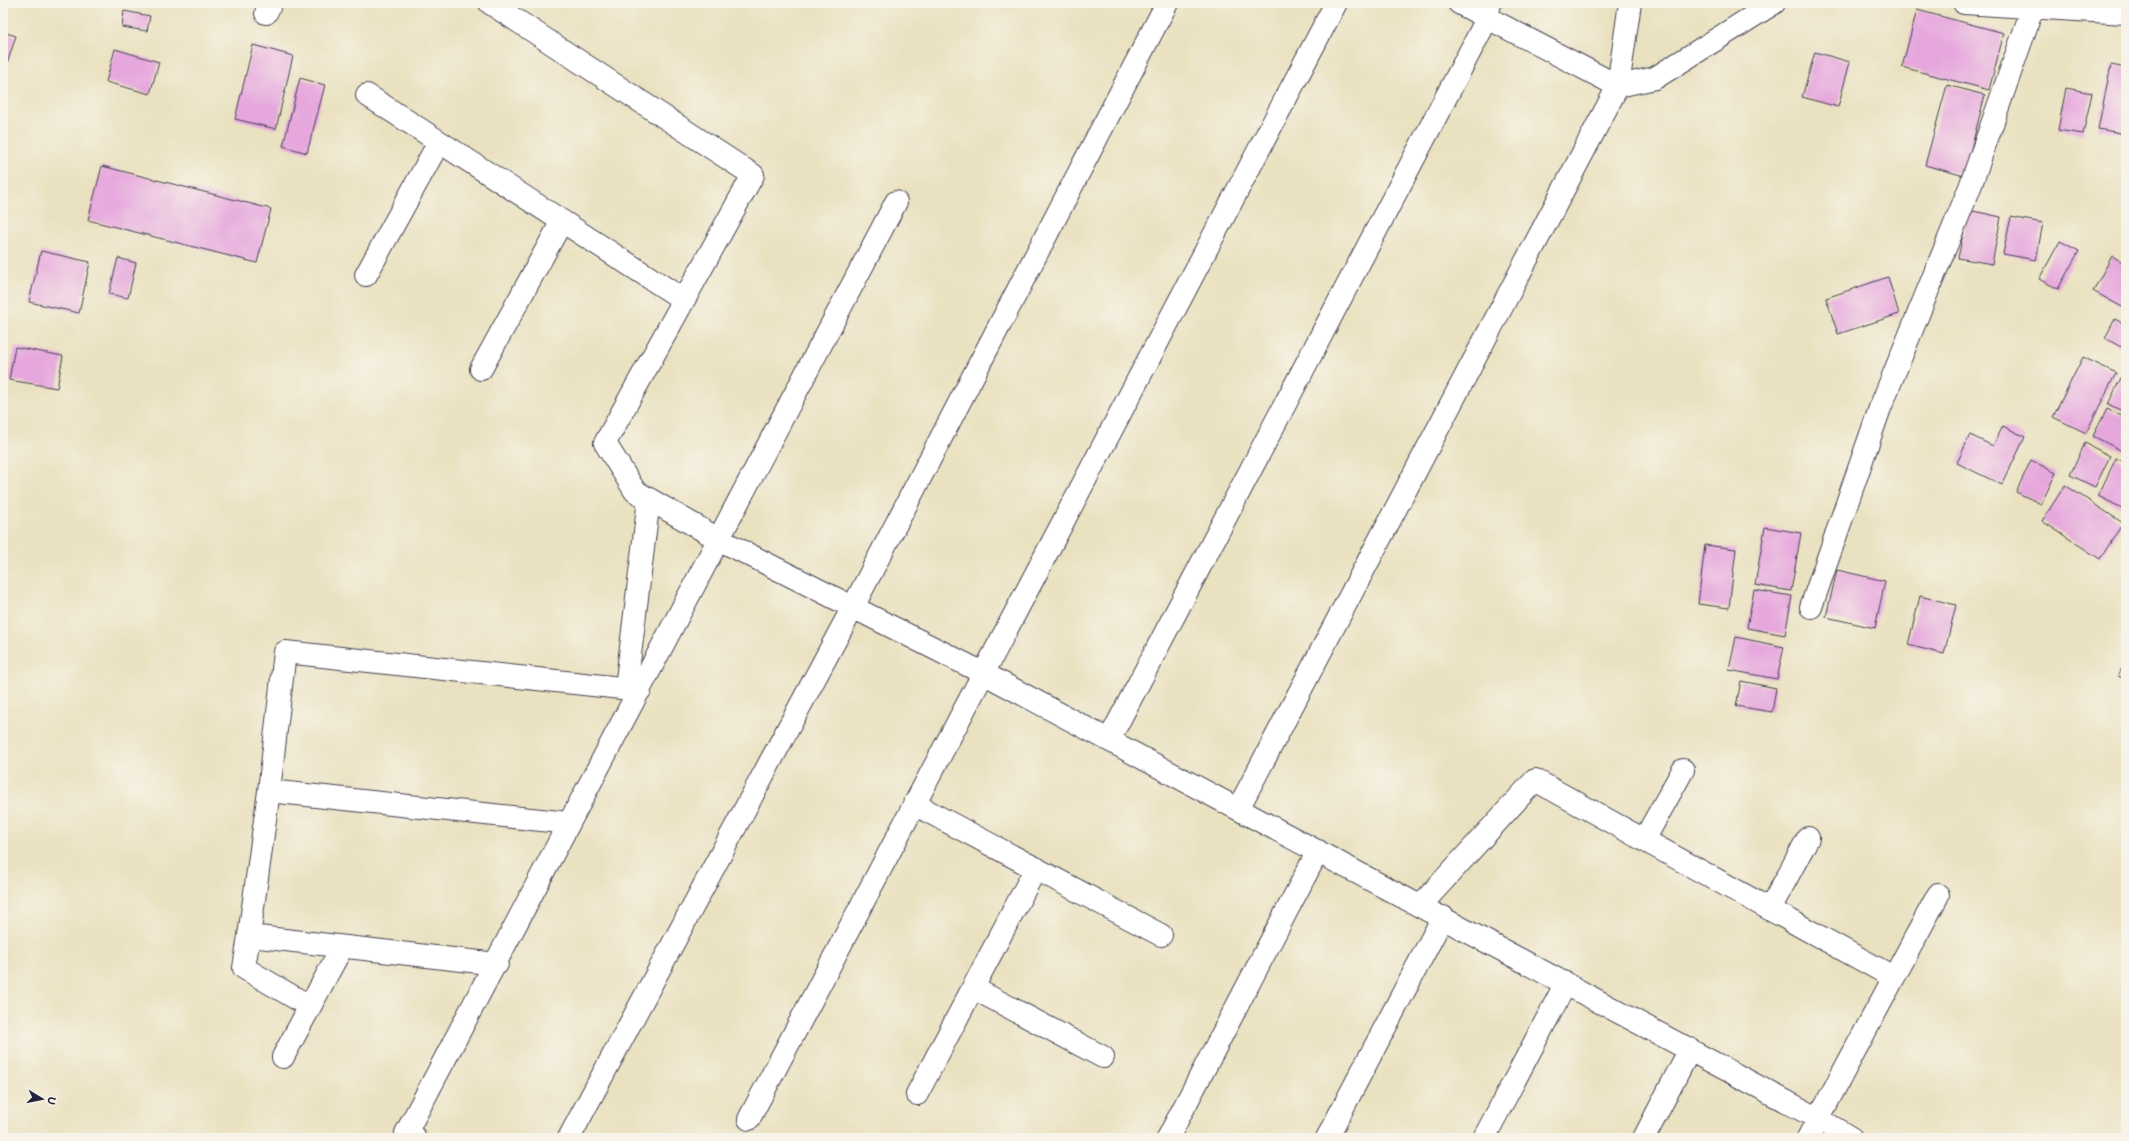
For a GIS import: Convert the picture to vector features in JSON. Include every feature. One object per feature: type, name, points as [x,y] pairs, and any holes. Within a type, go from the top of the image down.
[{"type":"street","points":[[490,3],[753,175],[605,443],[635,491],[720,540],[983,673],[1443,917],[1690,1049],[1851,1138]]},
{"type":"street","points":[[569,1138],[853,607],[1167,3]]},
{"type":"street","points":[[749,1119],[1336,3]]},
{"type":"street","points":[[1460,3],[1488,11],[1618,86],[1655,78],[1774,3]]},
{"type":"street","points":[[1238,809],[1618,86],[1630,3]]},
{"type":"street","points":[[1964,3],[2126,13]]},
{"type":"street","points":[[1811,607],[1880,408],[1970,187],[2033,7]]},
{"type":"street","points":[[1109,740],[1488,11]]},
{"type":"street","points":[[367,95],[684,300]]},
{"type":"street","points":[[366,275],[439,142]]},
{"type":"street","points":[[415,1138],[406,1133],[497,964],[569,823],[633,689],[720,540],[896,202]]},
{"type":"street","points":[[481,369],[562,221]]},
{"type":"street","points":[[633,689],[649,499]]},
{"type":"street","points":[[309,1006],[244,968],[269,791],[285,652],[633,689]]},
{"type":"street","points":[[1644,840],[1683,770]]},
{"type":"street","points":[[1420,906],[1535,780],[1893,977]]},
{"type":"street","points":[[269,791],[569,823]]},
{"type":"street","points":[[914,804],[1162,935]]},
{"type":"street","points":[[1770,909],[1808,838]]},
{"type":"street","points":[[1168,1138],[1318,851]]},
{"type":"street","points":[[917,1094],[1036,868]]},
{"type":"street","points":[[1808,1138],[1938,895]]},
{"type":"street","points":[[1327,1138],[1443,917]]},
{"type":"street","points":[[248,936],[497,964]]},
{"type":"street","points":[[283,1057],[342,947]]},
{"type":"street","points":[[1484,1138],[1566,983]]},
{"type":"street","points":[[973,988],[1102,1057]]},
{"type":"street","points":[[1644,1138],[1690,1049]]},
{"type":"building","points":[[1917,10],[2004,33],[1989,90],[1902,67]]},
{"type":"building","points":[[124,11],[150,16],[147,31],[122,27]]},
{"type":"building","points":[[3,32],[16,36],[7,64],[3,63]]},
{"type":"building","points":[[253,45],[293,56],[276,129],[235,119]]},
{"type":"building","points":[[115,49],[159,62],[150,94],[106,82]]},
{"type":"building","points":[[1815,52],[1850,62],[1838,107],[1802,97]]},
{"type":"building","points":[[2111,65],[2126,68],[2126,134],[2098,129]]},
{"type":"building","points":[[300,78],[325,85],[307,153],[283,146]]},
{"type":"building","points":[[1947,85],[1985,95],[1964,176],[1925,165]]},
{"type":"building","points":[[2066,88],[2092,93],[2083,134],[2058,130]]},
{"type":"building","points":[[102,166],[271,209],[257,263],[88,220]]},
{"type":"building","points":[[1968,210],[2001,217],[1992,264],[1958,258]]},
{"type":"building","points":[[2011,217],[2043,223],[2036,260],[2003,254]]},
{"type":"building","points":[[2060,241],[2079,251],[2058,289],[2039,279]]},
{"type":"building","points":[[41,251],[90,262],[79,313],[29,302]]},
{"type":"building","points":[[2112,256],[2126,264],[2126,305],[2124,308],[2093,291]]},
{"type":"building","points":[[118,258],[136,263],[128,298],[109,294]]},
{"type":"building","points":[[1888,277],[1899,314],[1838,334],[1826,298]]},
{"type":"building","points":[[2115,319],[2126,325],[2126,338],[2121,347],[2105,338]]},
{"type":"building","points":[[15,347],[63,356],[57,388],[9,380]]},
{"type":"building","points":[[2083,357],[2116,373],[2086,433],[2053,417]]},
{"type":"building","points":[[2126,368],[2126,413],[2108,404]]},
{"type":"building","points":[[2107,409],[2126,418],[2126,453],[2093,436]]},
{"type":"building","points":[[2003,426],[2025,437],[2002,485],[1957,463],[1970,435],[1993,446]]},
{"type":"building","points":[[2085,443],[2110,456],[2095,487],[2070,475]]},
{"type":"building","points":[[2116,458],[2126,463],[2126,510],[2098,496]]},
{"type":"building","points":[[2031,460],[2056,473],[2041,504],[2016,492]]},
{"type":"building","points":[[2065,485],[2123,523],[2100,559],[2042,521]]},
{"type":"building","points":[[1765,527],[1801,533],[1791,591],[1755,585]]},
{"type":"building","points":[[1705,545],[1736,549],[1729,608],[1698,604]]},
{"type":"building","points":[[1837,570],[1885,581],[1875,628],[1826,617]]},
{"type":"building","points":[[1754,590],[1792,596],[1785,635],[1747,628]]},
{"type":"building","points":[[1920,596],[1956,605],[1944,654],[1908,645]]},
{"type":"building","points":[[1736,637],[1784,647],[1777,679],[1729,670]]},
{"type":"building","points":[[2126,660],[2126,679],[2118,676]]},
{"type":"building","points":[[1741,681],[1776,688],[1772,712],[1736,706]]}]
